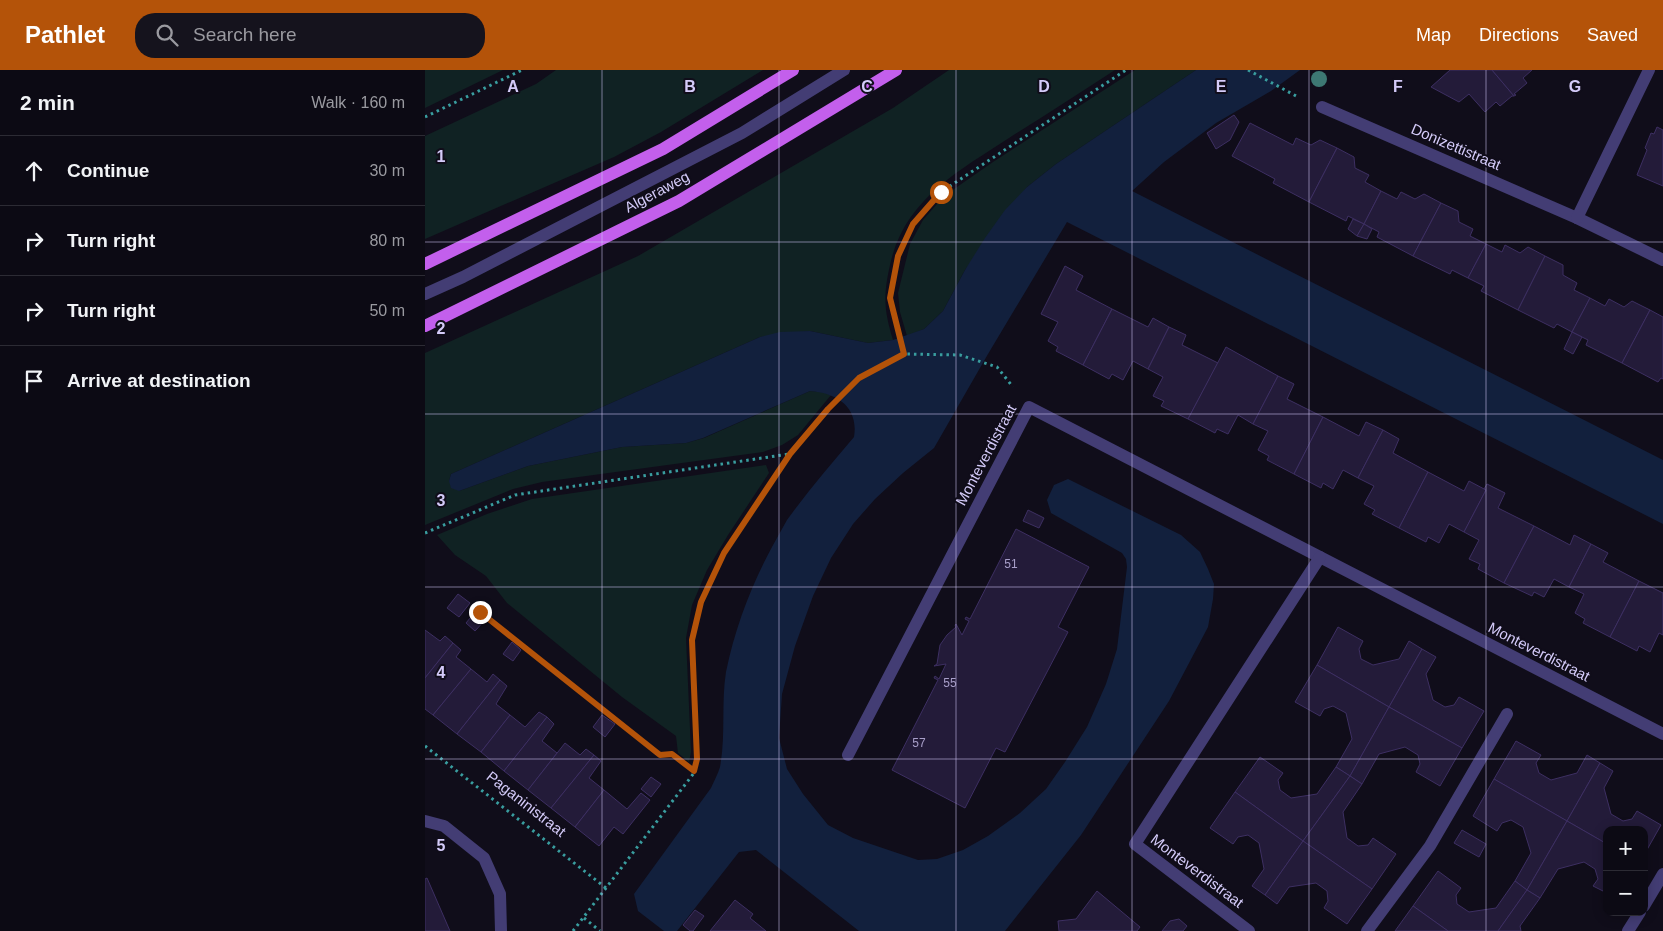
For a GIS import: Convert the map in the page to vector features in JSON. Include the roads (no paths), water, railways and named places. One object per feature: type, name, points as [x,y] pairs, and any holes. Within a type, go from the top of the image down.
[{"type":"main road","points":[[425,264],[663,149],[793,70]]},
{"type":"main road","name":"Algeraweg","points":[[425,326],[679,201],[896,70]]},
{"type":"street","name":"Algeraweg","points":[[425,294],[463,278],[743,133],[843,70]]},
{"type":"street","points":[[1577,218],[1649,70]]},
{"type":"street","name":"Donizettistraat","points":[[1322,107],[1577,218],[1663,260]]},
{"type":"street","name":"Monteverdistraat","points":[[848,755],[1029,407],[1663,734]]},
{"type":"street","name":"Monteverdistraat","points":[[1249,931],[1135,844],[1320,557]]},
{"type":"street","points":[[1367,931],[1429,846],[1507,714]]},
{"type":"street","points":[[425,821],[444,826],[484,858],[500,894],[501,931]]},
{"type":"street","points":[[1648,899],[1663,874]]},
{"type":"street","points":[[1628,931],[1637,916]]},
{"type":"water","points":[[1196,70],[1300,70],[1271,91],[1216,123],[1164,162],[1132,191],[1663,460],[1663,524],[1067,222],[934,448],[875,499],[853,524],[831,558],[813,596],[795,646],[782,694],[779,738],[787,769],[803,794],[828,825],[853,838],[918,860],[937,859],[963,850],[988,836],[1020,813],[1046,789],[1087,727],[1106,684],[1117,649],[1127,567],[1126,559],[1122,553],[1051,513],[1047,500],[1054,485],[1068,479],[1181,535],[1200,552],[1208,569],[1214,584],[1208,627],[1169,701],[1081,835],[1005,931],[859,931],[756,850],[739,852],[677,931],[664,931],[638,911],[634,894],[711,788],[716,778],[722,755],[726,672],[734,639],[751,592],[764,562],[787,520],[854,437],[855,426],[853,417],[844,404],[837,399],[820,392],[810,391],[703,438],[686,443],[622,447],[528,466],[459,491],[451,488],[449,481],[451,474],[760,337],[780,332],[810,331],[868,343],[893,340],[924,329],[943,311],[985,238],[1005,210],[1027,187],[1056,164]]}]
